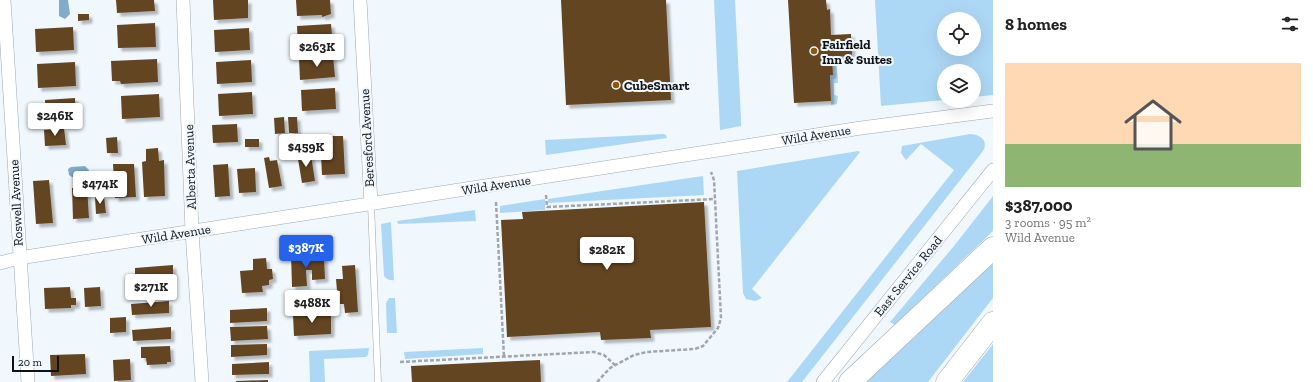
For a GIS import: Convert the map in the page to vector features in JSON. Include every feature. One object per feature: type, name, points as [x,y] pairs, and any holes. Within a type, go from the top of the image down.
[{"type":"highway","points":[[850,382],[993,248]]},
{"type":"highway","points":[[947,382],[993,323]]},
{"type":"street","name":"Roswell Avenue","points":[[4,0],[19,258],[28,382]]},
{"type":"street","name":"Alberta Avenue","points":[[183,0],[192,231],[202,382]]},
{"type":"street","name":"Beresford Avenue","points":[[360,0],[371,204]]},
{"type":"street","name":"Wild Avenue","points":[[0,263],[19,258],[861,128],[993,111]]},
{"type":"street","name":"East Service Road","points":[[823,382],[993,170]]},
{"type":"lane","points":[[371,204],[378,382]]},
{"type":"path","points":[[597,382],[615,365],[634,356],[648,352],[695,349],[707,342],[718,328],[721,318],[714,180],[711,172]]},
{"type":"path","points":[[546,195],[548,206],[715,199]]},
{"type":"path","points":[[496,202],[504,357]]},
{"type":"path","points":[[400,362],[599,352],[615,365]]},
{"type":"shaded area","points":[[59,0],[68,0],[70,14],[65,19],[59,16]]},
{"type":"shaded area","points":[[714,0],[735,0],[741,118],[741,126],[720,130]]},
{"type":"shaded area","points":[[875,0],[993,0],[993,95],[981,96],[981,64],[937,64],[937,101],[881,106]]},
{"type":"shaded area","points":[[832,57],[836,57],[838,83],[834,83],[834,95],[838,96],[837,104],[831,105],[830,75],[833,75]]},
{"type":"shaded area","points":[[970,134],[977,135],[984,141],[985,147],[983,151],[802,382],[787,382],[954,170],[921,144],[906,160],[901,153],[902,146]]},
{"type":"shaded area","points":[[666,135],[667,138],[546,155],[545,140]]},
{"type":"shaded area","points":[[858,151],[860,152],[752,289],[762,298],[755,301],[746,299],[743,293],[737,171]]},
{"type":"shaded area","points":[[85,166],[89,170],[87,177],[72,177],[69,175],[68,169],[71,167]]},
{"type":"shaded area","points":[[703,176],[704,195],[548,203],[548,199]]},
{"type":"shaded area","points":[[993,196],[993,231],[895,325],[890,322],[954,246]]},
{"type":"shaded area","points":[[545,199],[545,210],[500,213],[500,206]]},
{"type":"shaded area","points":[[475,210],[476,221],[398,224],[397,221]]},
{"type":"shaded area","points":[[391,222],[394,280],[388,280],[384,276],[381,224]]},
{"type":"shaded area","points":[[993,263],[993,298],[928,382],[860,382],[926,319]]},
{"type":"shaded area","points":[[389,298],[395,298],[397,333],[387,333],[386,303]]},
{"type":"shaded area","points":[[993,344],[993,382],[963,382]]},
{"type":"shaded area","points":[[369,348],[368,355],[366,357],[324,359],[325,382],[310,382],[309,351]]},
{"type":"shaded area","points":[[483,348],[483,354],[405,359],[404,352]]},
{"type":"building","points":[[116,0],[154,0],[155,11],[117,13]]},
{"type":"building","points":[[213,0],[248,0],[248,18],[214,20]]},
{"type":"building","points":[[296,0],[330,0],[331,14],[322,17],[322,15],[297,16]]},
{"type":"building","points":[[561,0],[666,0],[671,100],[566,105]]},
{"type":"building","points":[[788,0],[826,0],[827,10],[830,9],[831,35],[851,34],[852,56],[832,57],[833,75],[830,75],[831,101],[794,103]]},
{"type":"building","points":[[78,14],[89,14],[89,20],[78,21]]},
{"type":"building","points":[[155,23],[156,47],[118,48],[117,25]]},
{"type":"building","points":[[331,24],[333,46],[298,48],[297,26]]},
{"type":"building","points":[[73,27],[74,50],[36,52],[35,29]]},
{"type":"building","points":[[249,28],[250,50],[215,52],[214,30]]},
{"type":"building","points":[[333,56],[335,77],[300,80],[299,58]]},
{"type":"building","points":[[157,59],[158,82],[121,84],[120,81],[112,81],[111,61]]},
{"type":"building","points":[[251,60],[252,82],[217,84],[216,62]]},
{"type":"building","points":[[75,62],[76,86],[38,88],[37,64]]},
{"type":"building","points":[[335,88],[336,109],[302,111],[301,90]]},
{"type":"building","points":[[252,92],[253,114],[219,116],[218,94]]},
{"type":"building","points":[[159,94],[160,117],[122,119],[121,96]]},
{"type":"building","points":[[75,98],[76,120],[46,122],[45,100]]},
{"type":"building","points":[[284,117],[285,133],[275,134],[274,118]]},
{"type":"building","points":[[288,117],[297,117],[298,133],[289,133]]},
{"type":"building","points":[[237,124],[238,142],[213,143],[212,125]]},
{"type":"building","points":[[64,128],[66,145],[45,146],[44,130]]},
{"type":"building","points":[[331,134],[331,136],[343,136],[345,174],[322,175],[320,135]]},
{"type":"building","points":[[117,137],[118,153],[107,153],[106,138]]},
{"type":"building","points":[[245,139],[259,139],[259,147],[245,147]]},
{"type":"building","points":[[158,148],[159,161],[164,160],[165,196],[144,197],[142,162],[146,161],[146,149]]},
{"type":"building","points":[[303,152],[304,156],[311,155],[315,181],[302,183],[297,153]]},
{"type":"building","points":[[269,157],[270,161],[277,160],[282,186],[269,188],[264,158]]},
{"type":"building","points":[[113,164],[134,164],[136,197],[115,198]]},
{"type":"building","points":[[228,164],[230,196],[215,197],[213,165]]},
{"type":"building","points":[[255,168],[256,192],[239,193],[237,169]]},
{"type":"building","points":[[49,180],[53,223],[36,224],[33,181]]},
{"type":"building","points":[[87,187],[89,218],[73,219],[72,188]]},
{"type":"building","points":[[104,196],[106,213],[96,214],[95,197]]},
{"type":"building","points":[[704,202],[711,327],[650,330],[651,338],[601,340],[600,332],[507,337],[501,220],[523,219],[522,212]]},
{"type":"building","points":[[291,253],[304,253],[304,258],[324,257],[325,279],[312,280],[312,270],[306,270],[307,286],[292,287]]},
{"type":"building","points":[[266,258],[267,269],[272,269],[273,279],[269,280],[269,285],[262,286],[263,292],[242,293],[240,271],[253,270],[253,259]]},
{"type":"building","points":[[173,265],[173,277],[135,280],[135,268]]},
{"type":"building","points":[[355,265],[358,312],[345,313],[344,304],[340,304],[340,291],[337,291],[336,279],[343,279],[342,266]]},
{"type":"building","points":[[171,280],[171,293],[134,295],[133,283]]},
{"type":"building","points":[[70,287],[71,298],[76,298],[76,305],[71,305],[71,308],[45,309],[44,288]]},
{"type":"building","points":[[100,287],[101,306],[85,307],[84,288]]},
{"type":"building","points":[[169,301],[169,313],[132,315],[131,304]]},
{"type":"building","points":[[267,308],[267,321],[230,323],[230,310]]},
{"type":"building","points":[[331,313],[331,334],[294,336],[293,315]]},
{"type":"building","points":[[126,317],[126,332],[110,333],[110,318]]},
{"type":"building","points":[[267,326],[268,339],[231,341],[230,327]]},
{"type":"building","points":[[171,327],[171,339],[133,341],[132,330]]},
{"type":"building","points":[[267,344],[267,355],[231,357],[231,345]]},
{"type":"building","points":[[170,346],[171,362],[167,362],[167,364],[147,365],[146,358],[141,358],[141,347]]},
{"type":"building","points":[[85,354],[86,374],[51,376],[50,355]]},
{"type":"building","points":[[130,359],[131,380],[114,381],[113,360]]},
{"type":"building","points":[[540,360],[541,382],[412,382],[411,366]]},
{"type":"building","points":[[269,362],[269,374],[232,375],[232,364]]},
{"type":"building","points":[[268,380],[268,382],[236,382],[236,381]]},
{"type":"place","name":"Fairfield Inn & Suites","points":[[814,51]]},
{"type":"place","name":"CubeSmart","points":[[616,85]]}]
